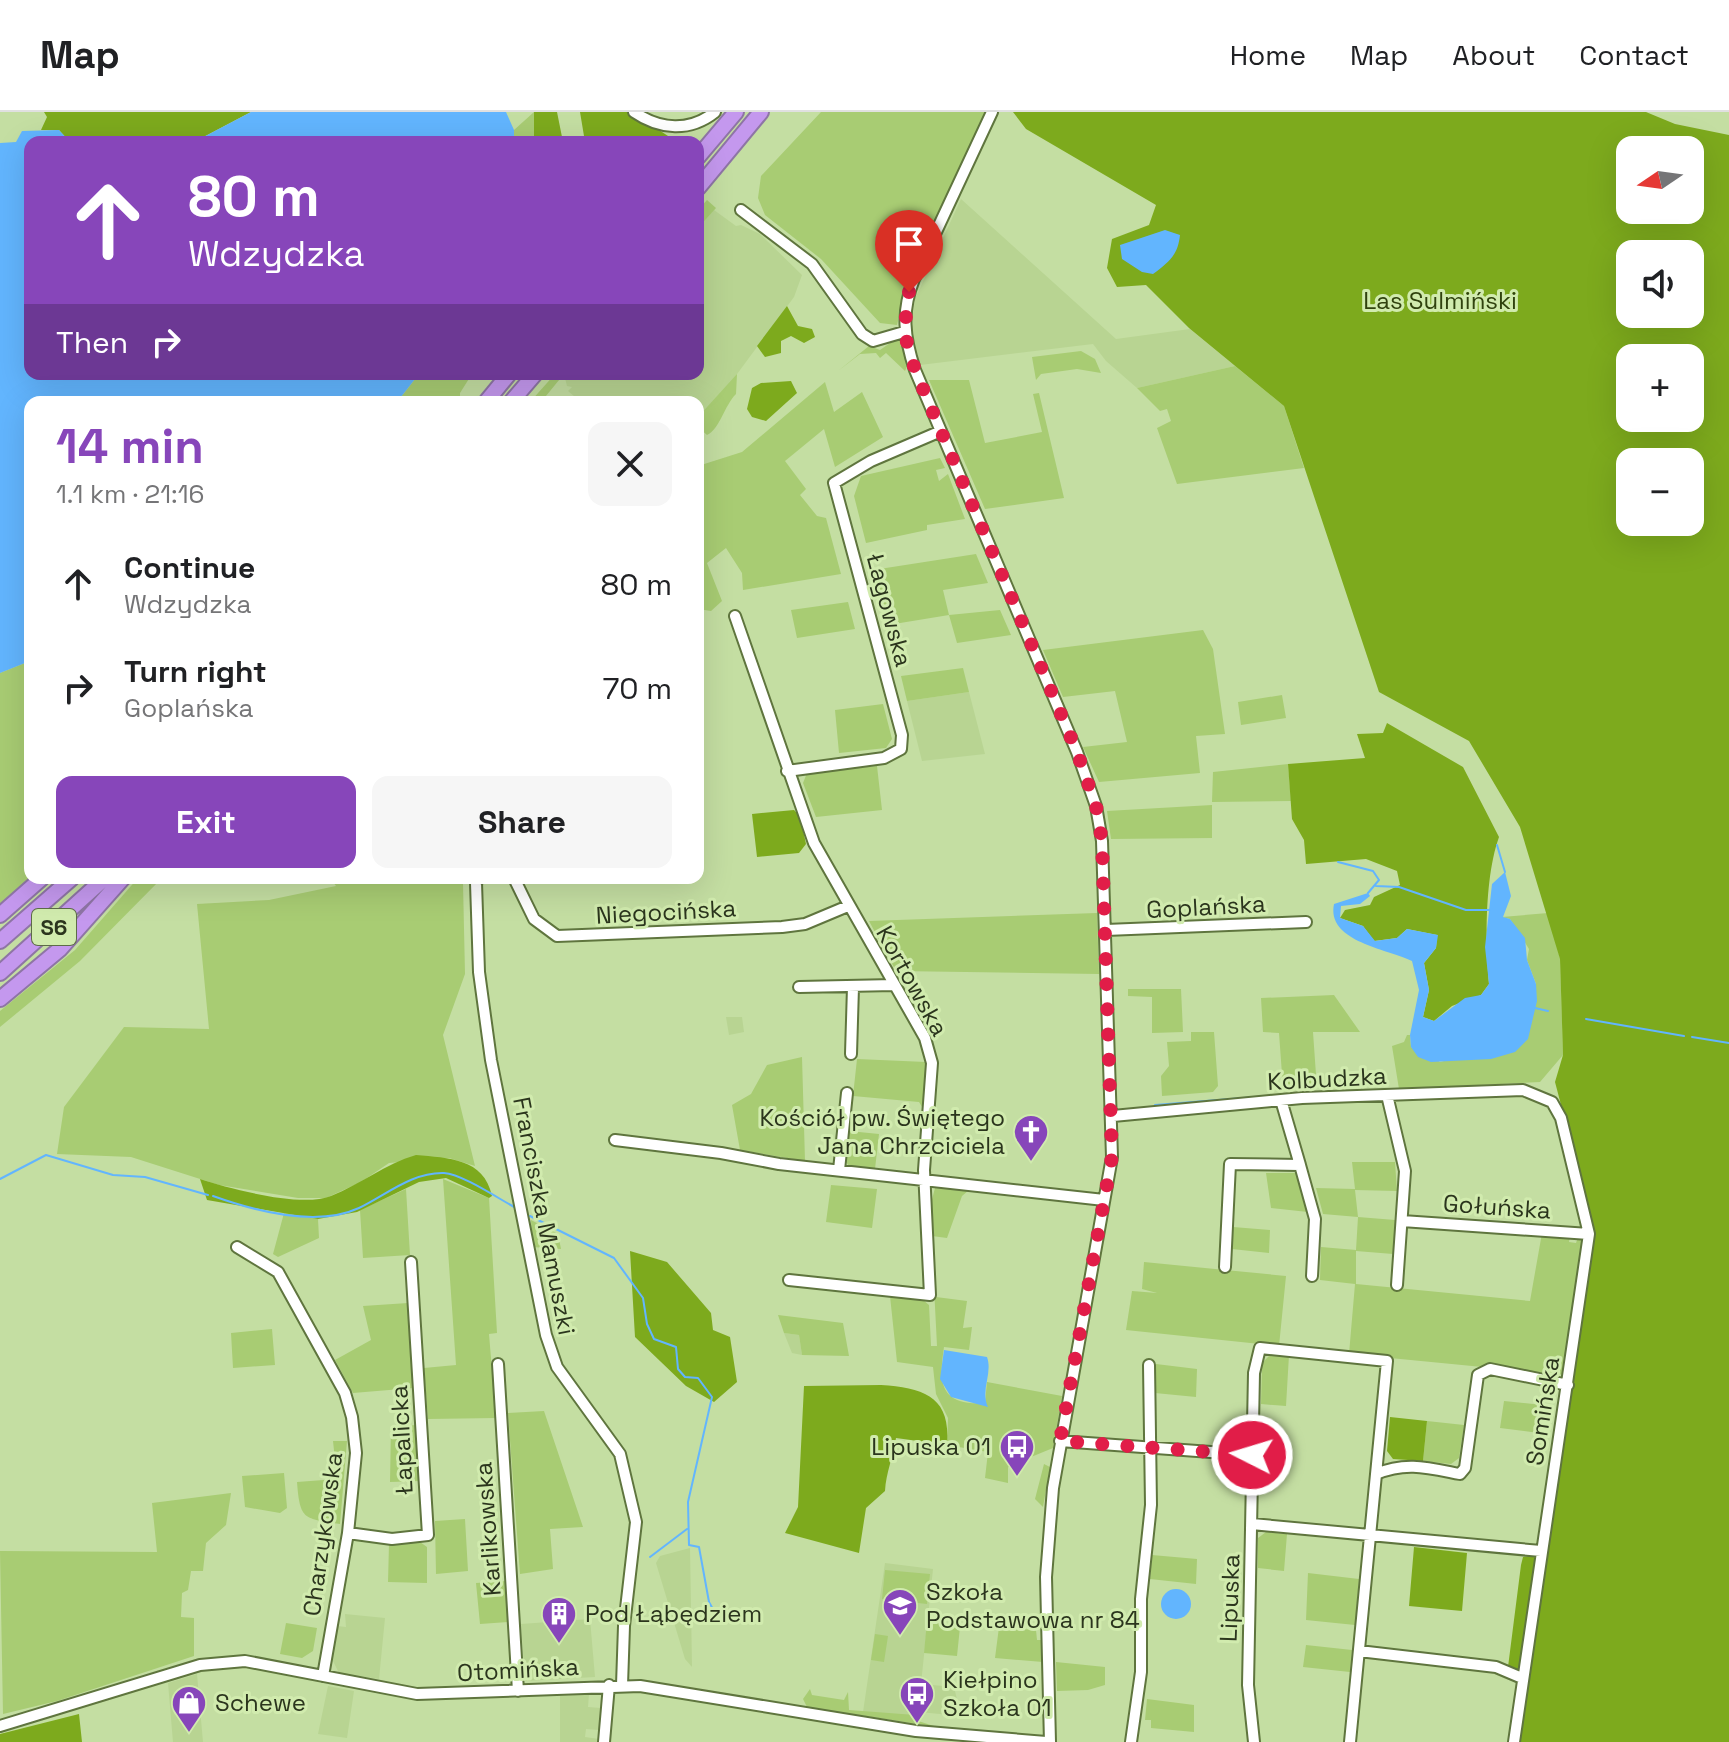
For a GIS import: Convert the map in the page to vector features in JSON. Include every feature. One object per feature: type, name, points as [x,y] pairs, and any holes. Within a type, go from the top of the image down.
[{"type":"highway","points":[[704,150],[736,112]]},
{"type":"highway","points":[[704,181],[761,112]]},
{"type":"highway","points":[[491,396],[504,380]]},
{"type":"highway","points":[[516,396],[530,380]]},
{"type":"highway","points":[[0,915],[35,884]]},
{"type":"highway","name":"S6","points":[[0,941],[65,884]]},
{"type":"highway","name":"S6","points":[[0,973],[98,884]]},
{"type":"highway","points":[[0,999],[60,949],[118,884]]},
{"type":"street","points":[[634,112],[652,122],[679,127],[700,122],[715,112]]},
{"type":"street","points":[[992,112],[914,279],[905,307],[904,332],[915,370],[1092,794],[1102,841],[1112,1157],[1060,1441],[1046,1577],[1048,1742]]},
{"type":"street","points":[[741,210],[812,264],[862,334],[873,341],[904,332]]},
{"type":"street","name":"Łagowska","points":[[787,771],[884,758],[901,749],[902,735],[834,483],[871,461],[941,431]]},
{"type":"street","name":"Kortowska","points":[[735,616],[814,843],[925,1038],[932,1063],[924,1170],[930,1295],[789,1280]]},
{"type":"street","name":"Franciszka Mamuszki","points":[[476,884],[479,972],[491,1060],[546,1335],[557,1367],[620,1454],[636,1522],[624,1626],[622,1685]]},
{"type":"street","name":"Niegocińska","points":[[517,884],[534,919],[557,936],[782,927],[805,924],[848,906]]},
{"type":"street","name":"Goplańska","points":[[1106,930],[1306,922]]},
{"type":"street","points":[[799,987],[894,985]]},
{"type":"street","points":[[851,1054],[853,987]]},
{"type":"street","name":"Kolbudzka","points":[[1113,1116],[1281,1100],[1387,1095],[1523,1090],[1543,1096]]},
{"type":"street","points":[[839,1170],[847,1093]]},
{"type":"street","points":[[1387,1095],[1405,1171],[1397,1285]]},
{"type":"street","name":"Somińska","points":[[1514,1742],[1589,1234],[1561,1118],[1552,1102],[1543,1096]]},
{"type":"street","points":[[1281,1100],[1315,1219],[1312,1276]]},
{"type":"street","points":[[615,1140],[721,1153],[753,1161],[1104,1200]]},
{"type":"street","points":[[1225,1267],[1230,1164],[1300,1165]]},
{"type":"street","name":"Gołuńska","points":[[1402,1221],[1589,1234]]},
{"type":"street","name":"Charzykowska","points":[[237,1247],[278,1272],[345,1393],[352,1417],[356,1453],[348,1533],[323,1676]]},
{"type":"street","name":"Łapalicka","points":[[348,1533],[392,1539],[428,1535],[411,1262]]},
{"type":"street","name":"Lipuska","points":[[1254,1742],[1248,1685],[1255,1360],[1260,1348],[1387,1361],[1376,1474]]},
{"type":"street","name":"Karlikowska","points":[[498,1364],[518,1691]]},
{"type":"street","points":[[1131,1742],[1141,1672],[1141,1599],[1151,1505],[1149,1365]]},
{"type":"street","points":[[1350,1742],[1376,1474],[1397,1465],[1412,1465],[1460,1474],[1465,1468],[1478,1375],[1483,1371],[1490,1369],[1568,1385]]},
{"type":"street","points":[[1060,1441],[1252,1455]]},
{"type":"street","points":[[1252,1524],[1541,1551]]},
{"type":"street","points":[[1359,1651],[1496,1667],[1522,1678]]},
{"type":"street","name":"Otomińska","points":[[0,1726],[171,1673],[222,1662],[245,1661],[417,1694],[622,1685],[916,1731],[1048,1742]]},
{"type":"street","points":[[604,1742],[609,1685]]},
{"type":"shaded area","points":[[534,112],[534,136],[514,136],[514,130]]},
{"type":"shaded area","points":[[821,112],[988,112],[906,288],[897,325],[880,323],[821,259],[765,215],[758,198],[761,176]]},
{"type":"shaded area","points":[[961,199],[1116,339],[1190,329],[1235,366],[1137,388],[1106,361],[1093,344],[920,365],[911,328],[915,299]]},
{"type":"shaded area","points":[[707,200],[716,208],[704,221],[704,203]]},
{"type":"shaded area","points":[[714,210],[736,226],[741,225],[760,234],[802,275],[794,297],[726,389],[704,411],[704,396],[574,396],[568,391],[572,387],[567,386],[566,380],[704,380],[704,221]]},
{"type":"shaded area","points":[[893,341],[900,341],[908,364],[905,371],[886,353],[880,358],[876,353],[860,354],[838,371],[869,346],[880,350]]},
{"type":"shaded area","points":[[1081,351],[1095,359],[1101,373],[1077,369],[1041,374],[1036,380],[1032,357]]},
{"type":"shaded area","points":[[1235,366],[1284,406],[1304,468],[1177,484],[1157,428],[1171,421],[1167,409],[1160,411],[1137,388]]},
{"type":"shaded area","points":[[737,374],[736,394],[715,428],[707,435],[704,432],[704,410]]},
{"type":"shaded area","points":[[414,380],[468,380],[460,396],[402,396]]},
{"type":"shaded area","points":[[550,380],[559,380],[546,396],[535,396]]},
{"type":"shaded area","points":[[929,380],[969,380],[985,443],[1042,432],[1033,394],[1039,393],[1064,498],[985,509]]},
{"type":"shaded area","points":[[825,382],[834,412],[862,392],[883,437],[835,467],[824,429],[785,461],[806,489],[800,495],[817,516],[826,518],[841,574],[743,590],[742,573],[726,548],[707,563],[722,601],[711,611],[704,610],[704,464],[742,452]]},
{"type":"shaded area","points":[[940,458],[945,468],[936,470],[939,481],[948,474],[965,519],[927,525],[927,530],[866,543],[854,496],[861,476]]},
{"type":"shaded area","points":[[976,554],[988,583],[943,590],[949,615],[888,625],[873,570]]},
{"type":"shaded area","points":[[848,602],[855,629],[797,638],[791,610]]},
{"type":"shaded area","points":[[1000,610],[1011,635],[957,643],[949,615]]},
{"type":"shaded area","points":[[1203,630],[1213,649],[1225,734],[1196,736],[1200,773],[1099,782],[1083,747],[1127,742],[1115,691],[1063,697],[1043,650]]},
{"type":"shaded area","points":[[24,663],[25,884],[0,905],[0,673]]},
{"type":"shaded area","points":[[963,668],[969,692],[907,701],[901,676]]},
{"type":"shaded area","points":[[969,692],[985,754],[922,761],[907,701]]},
{"type":"shaded area","points":[[1282,695],[1286,718],[1241,725],[1238,702]]},
{"type":"shaded area","points":[[883,704],[892,739],[886,748],[839,753],[835,710]]},
{"type":"shaded area","points":[[1288,764],[1291,801],[1212,802],[1213,772]]},
{"type":"shaded area","points":[[877,766],[882,810],[816,817],[803,783],[807,773]]},
{"type":"shaded area","points":[[1212,805],[1212,838],[1111,839],[1107,811]]},
{"type":"shaded area","points":[[133,884],[156,884],[80,961],[0,1027],[0,1011],[75,950]]},
{"type":"shaded area","points":[[334,884],[463,884],[465,974],[443,1035],[475,1166],[449,1158],[389,1163],[361,1182],[326,1198],[298,1198],[219,1185],[131,1157],[57,1154],[64,1107],[124,1027],[209,1029],[197,904],[269,900],[336,886]]},
{"type":"shaded area","points":[[1097,913],[1099,974],[896,971],[869,921]]},
{"type":"shaded area","points":[[1548,913],[1560,958],[1563,1055],[1540,1082],[1399,1089],[1392,1046],[1404,1042],[1410,1035],[1411,1047],[1440,1062],[1448,1060],[1536,984],[1527,960],[1529,949],[1510,919],[1502,917]]},
{"type":"shaded area","points":[[1128,989],[1181,989],[1183,1032],[1152,1033],[1152,997],[1128,996]]},
{"type":"shaded area","points":[[1334,995],[1360,1032],[1313,1032],[1317,1089],[1283,1088],[1279,1033],[1263,1032],[1261,998]]},
{"type":"shaded area","points":[[726,1017],[742,1017],[744,1032],[729,1035]]},
{"type":"shaded area","points":[[1191,1032],[1214,1032],[1218,1086],[1213,1092],[1162,1096],[1161,1076],[1169,1066],[1167,1042],[1191,1041]]},
{"type":"shaded area","points":[[802,1057],[805,1161],[740,1150],[732,1105],[751,1094],[767,1065]]},
{"type":"shaded area","points":[[857,1059],[926,1062],[924,1110],[919,1102],[853,1096]]},
{"type":"shaded area","points":[[849,1131],[879,1134],[875,1169],[850,1167],[845,1161]]},
{"type":"shaded area","points":[[1352,1162],[1395,1162],[1397,1191],[1355,1190],[1358,1217],[1323,1214],[1316,1188],[1355,1189]]},
{"type":"shaded area","points":[[1266,1173],[1296,1173],[1308,1212],[1271,1208]]},
{"type":"shaded area","points":[[443,1179],[489,1198],[497,1333],[489,1334],[496,1418],[428,1419],[424,1368],[456,1365]]},
{"type":"shaded area","points":[[831,1185],[877,1189],[872,1228],[826,1222]]},
{"type":"shaded area","points":[[935,1188],[969,1190],[962,1196],[947,1238],[932,1236],[930,1207]]},
{"type":"shaded area","points":[[406,1189],[410,1255],[363,1258],[360,1210]]},
{"type":"shaded area","points":[[284,1213],[318,1219],[319,1238],[278,1257],[273,1254]]},
{"type":"shaded area","points":[[1358,1217],[1395,1220],[1393,1254],[1356,1251],[1356,1284],[1530,1301],[1542,1233],[1570,1236],[1569,1242],[1576,1243],[1578,1237],[1583,1237],[1585,1243],[1566,1375],[1349,1354],[1355,1284],[1320,1280],[1321,1247],[1356,1250]]},
{"type":"shaded area","points":[[531,1220],[558,1234],[561,1249],[532,1247]]},
{"type":"shaded area","points":[[1233,1227],[1270,1230],[1269,1253],[1232,1249]]},
{"type":"shaded area","points":[[1144,1262],[1286,1276],[1279,1346],[1126,1330],[1132,1291],[1157,1293],[1142,1289]]},
{"type":"shaded area","points":[[934,1287],[936,1297],[967,1301],[963,1328],[972,1327],[969,1350],[944,1347],[942,1380],[950,1396],[970,1403],[985,1403],[987,1382],[1062,1396],[1053,1448],[1031,1457],[1021,1470],[1008,1467],[1008,1483],[985,1478],[988,1452],[947,1445],[948,1418],[936,1394],[933,1367],[897,1362],[890,1296],[923,1300],[929,1305],[931,1346],[937,1346]]},
{"type":"shaded area","points":[[408,1303],[413,1388],[353,1393],[335,1360],[371,1340],[363,1306]]},
{"type":"shaded area","points":[[778,1315],[843,1323],[849,1356],[802,1355],[799,1335],[784,1333]]},
{"type":"shaded area","points":[[272,1329],[275,1365],[233,1368],[231,1333]]},
{"type":"shaded area","points":[[784,1333],[799,1335],[802,1355],[792,1353]]},
{"type":"shaded area","points":[[1272,1353],[1289,1355],[1286,1406],[1261,1404],[1262,1363]]},
{"type":"shaded area","points":[[1156,1364],[1197,1369],[1196,1397],[1155,1393]]},
{"type":"shaded area","points":[[1504,1401],[1543,1405],[1539,1433],[1500,1428]]},
{"type":"shaded area","points":[[544,1411],[583,1527],[550,1529],[553,1569],[520,1574],[508,1413]]},
{"type":"shaded area","points":[[1427,1421],[1464,1425],[1459,1458],[1451,1464],[1423,1461]]},
{"type":"shaded area","points":[[416,1425],[420,1481],[390,1482],[391,1427]]},
{"type":"shaded area","points":[[333,1441],[347,1441],[340,1524],[306,1515],[300,1504],[297,1482],[337,1479]]},
{"type":"shaded area","points":[[1044,1464],[1050,1467],[1043,1507],[1035,1499]]},
{"type":"shaded area","points":[[284,1473],[287,1508],[280,1513],[245,1507],[242,1476]]},
{"type":"shaded area","points":[[231,1493],[226,1525],[206,1543],[203,1571],[191,1571],[188,1590],[182,1593],[181,1617],[194,1618],[194,1656],[57,1701],[3,1714],[0,1551],[157,1552],[152,1503]]},
{"type":"shaded area","points":[[465,1519],[468,1571],[436,1574],[435,1521]]},
{"type":"shaded area","points":[[1266,1532],[1287,1534],[1284,1571],[1258,1568],[1258,1538]]},
{"type":"shaded area","points":[[420,1542],[427,1547],[427,1583],[388,1582],[389,1544]]},
{"type":"shaded area","points":[[690,1548],[692,1667],[685,1659],[656,1563],[660,1556]]},
{"type":"shaded area","points":[[1152,1555],[1197,1559],[1196,1584],[1150,1579]]},
{"type":"shaded area","name":"Szkoła Podstawowa nr 84","points":[[885,1563],[933,1569],[921,1684],[954,1687],[961,1716],[919,1712],[918,1720],[863,1712]]},
{"type":"shaded area","points":[[885,1570],[930,1574],[927,1604],[882,1599]]},
{"type":"shaded area","points":[[1308,1573],[1359,1579],[1355,1625],[1306,1620]]},
{"type":"shaded area","points":[[506,1581],[508,1622],[480,1624],[476,1583]]},
{"type":"shaded area","points":[[345,1614],[385,1618],[379,1679],[339,1673],[332,1659],[337,1626],[346,1627]]},
{"type":"shaded area","points":[[590,1619],[595,1677],[525,1681],[521,1624]]},
{"type":"shaded area","points":[[927,1621],[957,1624],[960,1627],[957,1656],[924,1653]]},
{"type":"shaded area","points":[[286,1623],[317,1628],[313,1651],[302,1658],[280,1654]]},
{"type":"shaded area","points":[[999,1627],[1036,1630],[1037,1640],[1042,1640],[1043,1662],[995,1658]]},
{"type":"shaded area","points":[[875,1634],[888,1636],[884,1662],[871,1660]]},
{"type":"shaded area","points":[[1306,1645],[1352,1650],[1350,1672],[1303,1667]]},
{"type":"shaded area","points":[[1056,1662],[1105,1667],[1105,1685],[1088,1690],[1057,1691]]},
{"type":"shaded area","points":[[197,1674],[203,1742],[173,1742],[168,1683]]},
{"type":"shaded area","points":[[328,1686],[354,1691],[347,1738],[318,1734]]},
{"type":"shaded area","points":[[810,1689],[812,1695],[844,1700],[848,1692],[849,1710],[915,1715],[915,1720],[937,1727],[807,1707],[803,1699]]},
{"type":"shaded area","points":[[589,1694],[588,1707],[601,1708],[599,1730],[586,1729],[585,1737],[599,1739],[598,1742],[560,1742],[560,1696]]},
{"type":"shaded area","points":[[1147,1699],[1194,1705],[1194,1732],[1151,1728],[1151,1720],[1145,1720]]},
{"type":"green space","points":[[44,112],[251,112],[205,136],[64,136],[59,130],[41,130],[47,117]]},
{"type":"green space","points":[[534,112],[557,112],[562,136],[534,136]]},
{"type":"green space","points":[[580,112],[632,112],[668,136],[584,136]]},
{"type":"green space","name":"Las Sulmiński","points":[[1013,112],[1646,112],[1675,124],[1729,135],[1729,1742],[1517,1742],[1526,1680],[1508,1667],[1521,1565],[1523,1557],[1544,1554],[1594,1230],[1555,1082],[1563,1055],[1560,959],[1520,827],[1469,741],[1379,692],[1284,406],[1189,328],[1146,285],[1117,287],[1107,268],[1112,239],[1149,225],[1156,205],[1026,129]]},
{"type":"green space","points":[[787,306],[798,326],[812,329],[815,337],[804,343],[791,336],[781,341],[781,353],[765,357],[757,346]]},
{"type":"green space","points":[[791,381],[797,393],[766,421],[752,417],[747,409],[752,388],[761,383]]},
{"type":"green space","points":[[1387,723],[1463,767],[1499,837],[1491,870],[1487,909],[1489,984],[1481,995],[1452,1006],[1434,1021],[1423,1017],[1429,990],[1424,963],[1436,948],[1437,935],[1407,929],[1397,938],[1374,941],[1363,926],[1340,918],[1345,910],[1370,905],[1374,897],[1400,885],[1397,871],[1366,859],[1306,864],[1304,840],[1292,819],[1288,764],[1365,758],[1357,734],[1383,733]]},
{"type":"green space","points":[[794,810],[800,816],[806,844],[799,853],[757,857],[752,814]]},
{"type":"green space","points":[[416,1155],[452,1159],[473,1167],[488,1183],[492,1196],[489,1198],[446,1178],[419,1182],[357,1212],[318,1219],[207,1200],[200,1179],[266,1196],[318,1199],[331,1196]]},
{"type":"green space","points":[[630,1251],[667,1262],[711,1313],[713,1330],[730,1337],[737,1382],[714,1402],[686,1386],[635,1337]]},
{"type":"green space","points":[[881,1385],[910,1389],[932,1398],[945,1416],[947,1445],[896,1438],[885,1491],[866,1508],[859,1553],[785,1533],[798,1507],[804,1386]]},
{"type":"green space","points":[[1390,1417],[1427,1421],[1423,1461],[1393,1459],[1387,1451]]},
{"type":"green space","points":[[1414,1547],[1467,1553],[1462,1611],[1409,1606]]},
{"type":"green space","points":[[79,1714],[82,1742],[0,1742],[0,1734]]},
{"type":"water","points":[[251,112],[506,112],[514,130],[514,136],[205,136]]},
{"type":"water","points":[[59,130],[64,136],[24,136],[24,380],[414,380],[402,396],[24,396],[24,663],[0,673],[0,143],[16,142],[22,131]]},
{"type":"water","points":[[1165,230],[1180,235],[1179,242],[1172,258],[1153,274],[1142,272],[1122,259],[1120,245]]},
{"type":"water","points":[[1505,872],[1511,896],[1503,917],[1510,919],[1525,938],[1527,960],[1536,984],[1537,1001],[1528,1039],[1515,1052],[1491,1059],[1431,1062],[1418,1057],[1411,1047],[1410,1035],[1419,990],[1412,961],[1349,936],[1334,917],[1334,904],[1368,893],[1370,896],[1360,904],[1341,906],[1340,918],[1363,926],[1375,941],[1397,938],[1407,929],[1438,935],[1436,948],[1424,963],[1429,990],[1423,1017],[1434,1021],[1465,998],[1481,995],[1489,984],[1485,947],[1492,884]]},
{"type":"water","points":[[944,1350],[987,1357],[989,1370],[985,1394],[988,1407],[951,1397],[940,1379]]},
{"type":"water","points":[[1176,1589],[1187,1593],[1191,1604],[1187,1615],[1176,1619],[1165,1615],[1161,1604],[1165,1593]]},
{"type":"waterway","points":[[1497,845],[1505,872]]},
{"type":"waterway","points":[[1338,862],[1373,871],[1379,880],[1368,893]]},
{"type":"waterway","points":[[1376,886],[1399,887],[1466,910],[1490,910]]},
{"type":"waterway","points":[[1535,1008],[1548,1011]]},
{"type":"waterway","points":[[1586,1019],[1684,1036]]},
{"type":"waterway","points":[[1692,1037],[1729,1043]]},
{"type":"waterway","points":[[1364,1091],[1374,1090]]},
{"type":"waterway","points":[[1155,1105],[1293,1094]]},
{"type":"waterway","points":[[0,1179],[46,1155],[113,1175],[145,1177],[208,1195]]},
{"type":"waterway","points":[[213,1196],[266,1212],[324,1217],[359,1208],[421,1176],[444,1173],[470,1182],[516,1208]]},
{"type":"waterway","points":[[530,1216],[614,1258],[643,1298],[647,1324],[654,1339],[676,1347],[678,1369],[685,1377],[698,1378],[712,1397],[688,1502],[689,1545],[699,1547],[709,1602],[714,1611]]},
{"type":"waterway","points":[[650,1557],[687,1529]]},
{"type":"place","name":"Kościół pw. Świętego Jana Chrzciciela","points":[[1031,1163]]},
{"type":"place","name":"Lipuska 01","points":[[1017,1478]]},
{"type":"place","name":"Szkoła Podstawowa nr 84","points":[[900,1637]]},
{"type":"place","name":"Pod Łąbędziem","points":[[559,1645]]},
{"type":"place","name":"Kiełpino Szkoła 01","points":[[917,1725]]},
{"type":"place","name":"Schewe","points":[[189,1734]]},
{"type":"route","points":[[909,292],[904,332],[915,370],[1077,752],[1096,806],[1102,841],[1112,1157],[1060,1441],[1252,1455]]}]
